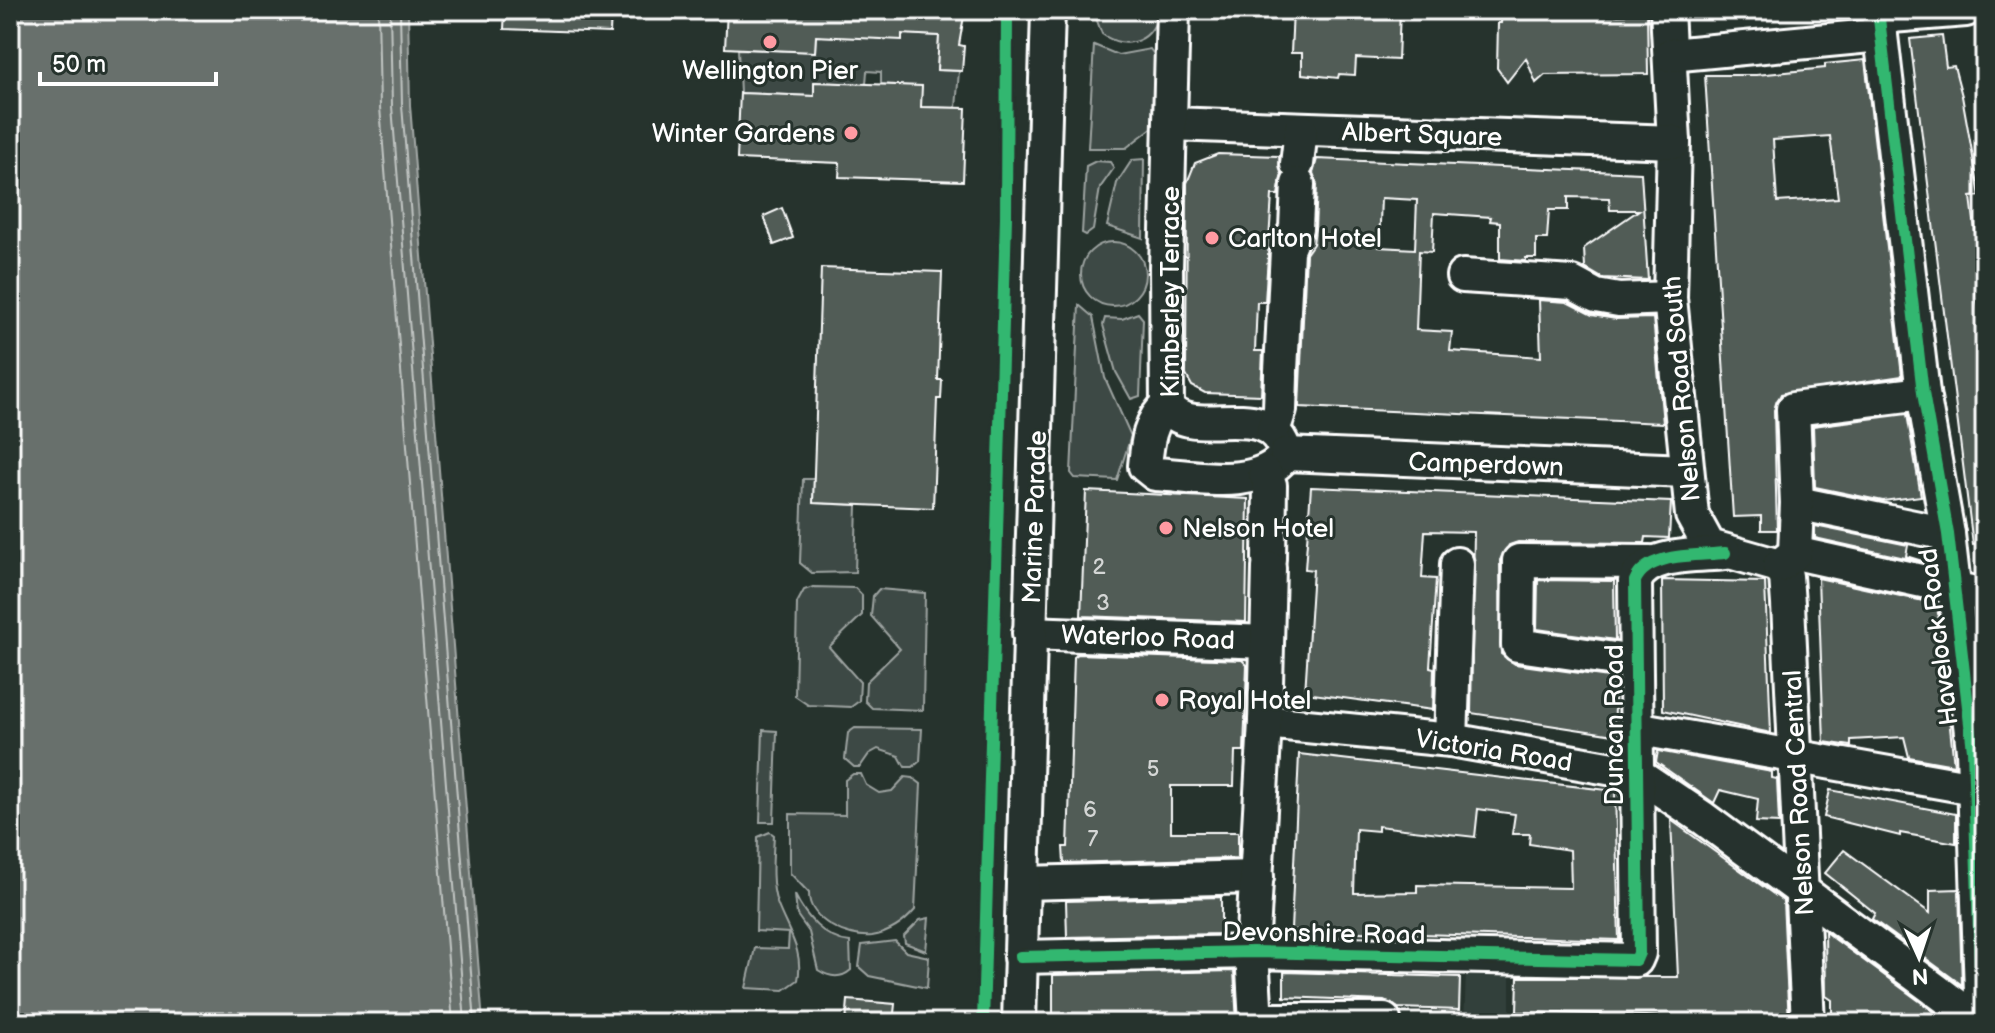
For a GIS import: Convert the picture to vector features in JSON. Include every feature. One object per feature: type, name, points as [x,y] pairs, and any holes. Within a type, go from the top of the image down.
[{"type":"street","name":"Marine Parade","points":[[1019,1023],[1048,10]]},
{"type":"street","name":"Kimberley Terrace","points":[[1173,10],[1167,406],[1181,419],[1260,423],[1275,452]]},
{"type":"street","name":"Nelson Road South","points":[[1667,10],[1674,142],[1670,298],[1686,471],[1692,515],[1709,546],[1725,553]]},
{"type":"street","points":[[1670,55],[1966,10]]},
{"type":"street","name":"Havelock Road","points":[[1879,21],[1923,393],[1948,534],[1970,592],[1981,790],[1982,1018]]},
{"type":"street","name":"Albert Square","points":[[1171,124],[1674,142]]},
{"type":"street","points":[[1301,130],[1296,228],[1287,250],[1280,410],[1270,485],[1265,722],[1252,952],[1255,1021],[1384,1023]]},
{"type":"street","points":[[1463,276],[1572,283],[1596,296],[1619,300],[1670,298]]},
{"type":"street","name":"Nelson Road Central","points":[[1808,1023],[1805,895],[1786,576],[1797,503],[1793,409],[1923,393]]},
{"type":"street","points":[[1167,406],[1160,412],[1147,436],[1148,471],[1155,474],[1253,478],[1275,452]]},
{"type":"street","name":"Camperdown","points":[[1275,452],[1686,471]]},
{"type":"street","points":[[1797,503],[1948,534]]},
{"type":"street","points":[[1635,662],[1518,645],[1519,561],[1650,562],[1725,553],[1787,560],[1970,592]]},
{"type":"street","name":"Duncan Road","points":[[1627,962],[1636,960],[1639,953],[1635,581],[1639,570],[1650,562]]},
{"type":"street","points":[[1451,740],[1457,564]]},
{"type":"street","name":"Waterloo Road","points":[[1029,633],[1267,642]]},
{"type":"street","name":"Victoria Road","points":[[1265,722],[1451,740],[1636,773],[1703,818],[1959,1007],[1982,1018]]},
{"type":"street","points":[[1635,728],[1981,790]]},
{"type":"street","points":[[1023,883],[1257,877]]},
{"type":"street","name":"Devonshire Road","points":[[1020,957],[1252,952],[1627,962]]},
{"type":"shaded area","points":[[1093,10],[1158,10],[1156,21],[1146,36],[1121,42],[1102,34]]},
{"type":"shaded area","points":[[902,34],[939,36],[937,70],[959,71],[956,108],[921,107],[921,100],[908,86],[881,84],[881,72],[867,71],[866,84],[815,82],[814,96],[740,93],[738,49],[815,52],[816,36],[902,39]]},
{"type":"shaded area","points":[[1094,45],[1118,55],[1150,49],[1156,57],[1153,127],[1126,148],[1088,148]]},
{"type":"shaded area","points":[[1144,159],[1143,238],[1107,226],[1117,183],[1132,160]]},
{"type":"shaded area","points":[[1096,161],[1110,162],[1114,168],[1100,188],[1093,230],[1086,235],[1082,233],[1086,166]]},
{"type":"shaded area","points":[[1113,242],[1131,248],[1139,256],[1145,274],[1139,292],[1131,300],[1113,306],[1095,300],[1087,292],[1081,274],[1087,256],[1095,248]]},
{"type":"shaded area","points":[[1079,305],[1093,317],[1105,378],[1131,436],[1117,480],[1075,478],[1071,473]]},
{"type":"shaded area","points":[[1138,313],[1143,319],[1140,396],[1131,399],[1116,372],[1103,325],[1105,318],[1122,319]]},
{"type":"shaded area","points":[[803,479],[814,479],[813,503],[857,505],[855,572],[812,573],[800,563]]},
{"type":"shaded area","points":[[813,587],[855,588],[862,595],[862,615],[829,647],[860,682],[859,701],[851,707],[808,705],[795,696],[797,603],[804,590]]},
{"type":"shaded area","points":[[879,589],[925,593],[923,710],[872,708],[865,701],[866,682],[900,649],[871,616],[873,596]]},
{"type":"shaded area","points":[[855,728],[922,729],[920,761],[913,767],[905,767],[899,756],[878,749],[869,754],[860,767],[854,767],[845,759],[848,733]]},
{"type":"shaded area","points":[[763,730],[777,731],[774,822],[760,822]]},
{"type":"shaded area","points":[[853,774],[861,774],[866,785],[879,793],[892,791],[905,777],[921,784],[915,910],[896,927],[872,936],[852,934],[831,926],[815,912],[809,893],[790,873],[790,814],[845,815],[845,780]]},
{"type":"shaded area","points":[[770,832],[774,835],[773,887],[799,959],[798,980],[784,990],[746,988],[755,948],[788,949],[789,933],[756,931],[758,837]]},
{"type":"shaded area","points":[[795,895],[804,911],[824,932],[850,942],[851,970],[847,973],[835,976],[818,970],[809,932],[797,915]]},
{"type":"shaded area","points":[[929,918],[926,951],[905,943],[904,936],[920,920]]},
{"type":"shaded area","points":[[895,941],[906,952],[929,957],[927,988],[869,976],[859,967],[862,945]]},
{"type":"shaded area","points":[[1466,973],[1510,974],[1510,1016],[1653,1023],[1464,1023]]},
{"type":"water","points":[[10,10],[408,10],[410,105],[483,1023],[10,1023]]},
{"type":"building","points":[[505,10],[611,10],[610,33],[504,29]]},
{"type":"building","name":"Wellington Pier","points":[[727,10],[965,10],[959,45],[964,46],[962,71],[937,70],[939,36],[902,34],[902,40],[816,36],[815,52],[725,48]]},
{"type":"building","points":[[1293,10],[1400,10],[1398,60],[1356,58],[1355,75],[1339,74],[1338,78],[1302,74],[1302,53],[1291,53]]},
{"type":"building","points":[[1502,10],[1542,10],[1541,17],[1625,15],[1625,10],[1647,10],[1648,74],[1545,75],[1536,83],[1526,58],[1507,82],[1497,68],[1498,23],[1501,23]]},
{"type":"building","points":[[1942,36],[1946,67],[1954,66],[1962,96],[1980,196],[1971,197],[1983,291],[1976,292],[1982,330],[1985,330],[1985,544],[1973,545],[1910,39]]},
{"type":"building","points":[[1865,60],[1902,376],[1781,394],[1774,410],[1777,530],[1761,530],[1761,516],[1733,517],[1705,75],[1756,75],[1825,68],[1825,64]],"holes":[[[1830,136],[1838,198],[1777,202],[1773,140]]]},
{"type":"building","name":"Winter Gardens","points":[[814,82],[922,86],[921,107],[966,108],[963,181],[839,177],[840,163],[737,159],[740,93],[814,96]]},
{"type":"building","points":[[1218,154],[1279,156],[1282,174],[1278,195],[1272,195],[1265,302],[1257,302],[1255,351],[1263,351],[1261,395],[1205,393],[1192,386],[1186,375],[1187,183],[1195,163]]},
{"type":"building","points":[[1317,159],[1641,173],[1648,280],[1602,278],[1585,268],[1584,248],[1639,210],[1610,210],[1609,198],[1568,197],[1568,210],[1549,210],[1547,239],[1536,239],[1536,258],[1526,258],[1526,261],[1500,259],[1500,222],[1490,221],[1491,217],[1434,213],[1432,252],[1419,251],[1416,330],[1452,332],[1450,351],[1541,357],[1539,300],[1567,302],[1592,315],[1616,319],[1653,318],[1663,423],[1299,407],[1306,254],[1313,244],[1315,229],[1317,185],[1313,173]],"holes":[[[1381,198],[1417,200],[1415,249],[1379,247]]]},
{"type":"building","points":[[782,208],[793,238],[774,245],[764,216]]},
{"type":"building","points":[[821,268],[942,272],[938,380],[942,380],[941,399],[937,399],[933,508],[813,503]]},
{"type":"building","points":[[1907,414],[1921,496],[1883,501],[1815,487],[1813,426]]},
{"type":"building","points":[[1311,487],[1671,502],[1669,538],[1646,537],[1645,543],[1518,542],[1509,545],[1500,560],[1501,654],[1515,664],[1616,678],[1614,735],[1471,713],[1474,532],[1425,531],[1422,578],[1436,579],[1430,667],[1434,668],[1433,710],[1305,693],[1313,570],[1305,569]]},
{"type":"building","points":[[1086,491],[1248,499],[1246,622],[1081,616]]},
{"type":"building","points":[[1815,526],[1908,545],[1906,556],[1932,564],[1815,538]]},
{"type":"building","points":[[1818,578],[1937,604],[1954,765],[1909,757],[1904,737],[1851,740],[1851,746],[1824,742]]},
{"type":"building","points":[[1538,580],[1614,581],[1615,640],[1537,629]]},
{"type":"building","points":[[1662,580],[1765,582],[1771,733],[1663,710]]},
{"type":"building","points":[[1078,654],[1242,660],[1247,665],[1244,751],[1235,751],[1234,786],[1171,786],[1171,832],[1238,832],[1238,858],[1064,863],[1063,847],[1068,847],[1074,657]]},
{"type":"building","points":[[1658,751],[1772,772],[1772,778],[1777,779],[1779,823],[1756,822],[1758,799],[1720,790],[1714,803],[1656,762]]},
{"type":"building","points":[[1299,754],[1615,791],[1619,940],[1291,930]],"holes":[[[1478,809],[1515,814],[1512,834],[1530,834],[1529,844],[1570,850],[1571,888],[1417,885],[1417,892],[1354,893],[1356,829],[1378,831],[1378,826],[1475,837]]]},
{"type":"building","points":[[1830,790],[1956,814],[1956,843],[1900,833],[1900,836],[1824,817]]},
{"type":"building","points":[[1671,820],[1783,901],[1789,1023],[1666,1023],[1666,1017],[1625,1015],[1625,1019],[1602,1020],[1602,1014],[1517,1012],[1518,977],[1678,977]]},
{"type":"building","points":[[1844,850],[1930,913],[1930,890],[1959,889],[1962,985],[1872,919],[1875,913],[1825,873]]},
{"type":"building","points":[[1221,897],[1221,934],[1067,937],[1066,901]]},
{"type":"building","points":[[1825,932],[1949,1023],[1832,1023],[1832,1000],[1826,996]]},
{"type":"building","points":[[1234,971],[1237,1023],[1053,1023],[1053,975]]},
{"type":"building","points":[[1284,972],[1460,977],[1459,1010],[1398,1008],[1384,1001],[1284,997]]},
{"type":"building","points":[[848,1000],[895,1004],[893,1023],[846,1023]]},
{"type":"cycle path","points":[[983,1023],[1006,217],[1007,10]]},
{"type":"cycle path","points":[[1878,10],[1923,393],[1948,534],[1973,750],[1982,1023]]},
{"type":"cycle path","points":[[1020,957],[1252,952],[1636,960],[1639,953],[1635,581],[1641,572],[1661,560],[1725,553]]},
{"type":"place","name":"Wellington Pier","points":[[770,42]]},
{"type":"place","name":"Winter Gardens","points":[[851,133]]},
{"type":"place","name":"Carlton Hotel","points":[[1212,238]]},
{"type":"place","name":"Nelson Hotel","points":[[1166,528]]},
{"type":"place","name":"Royal Hotel","points":[[1162,700]]}]
